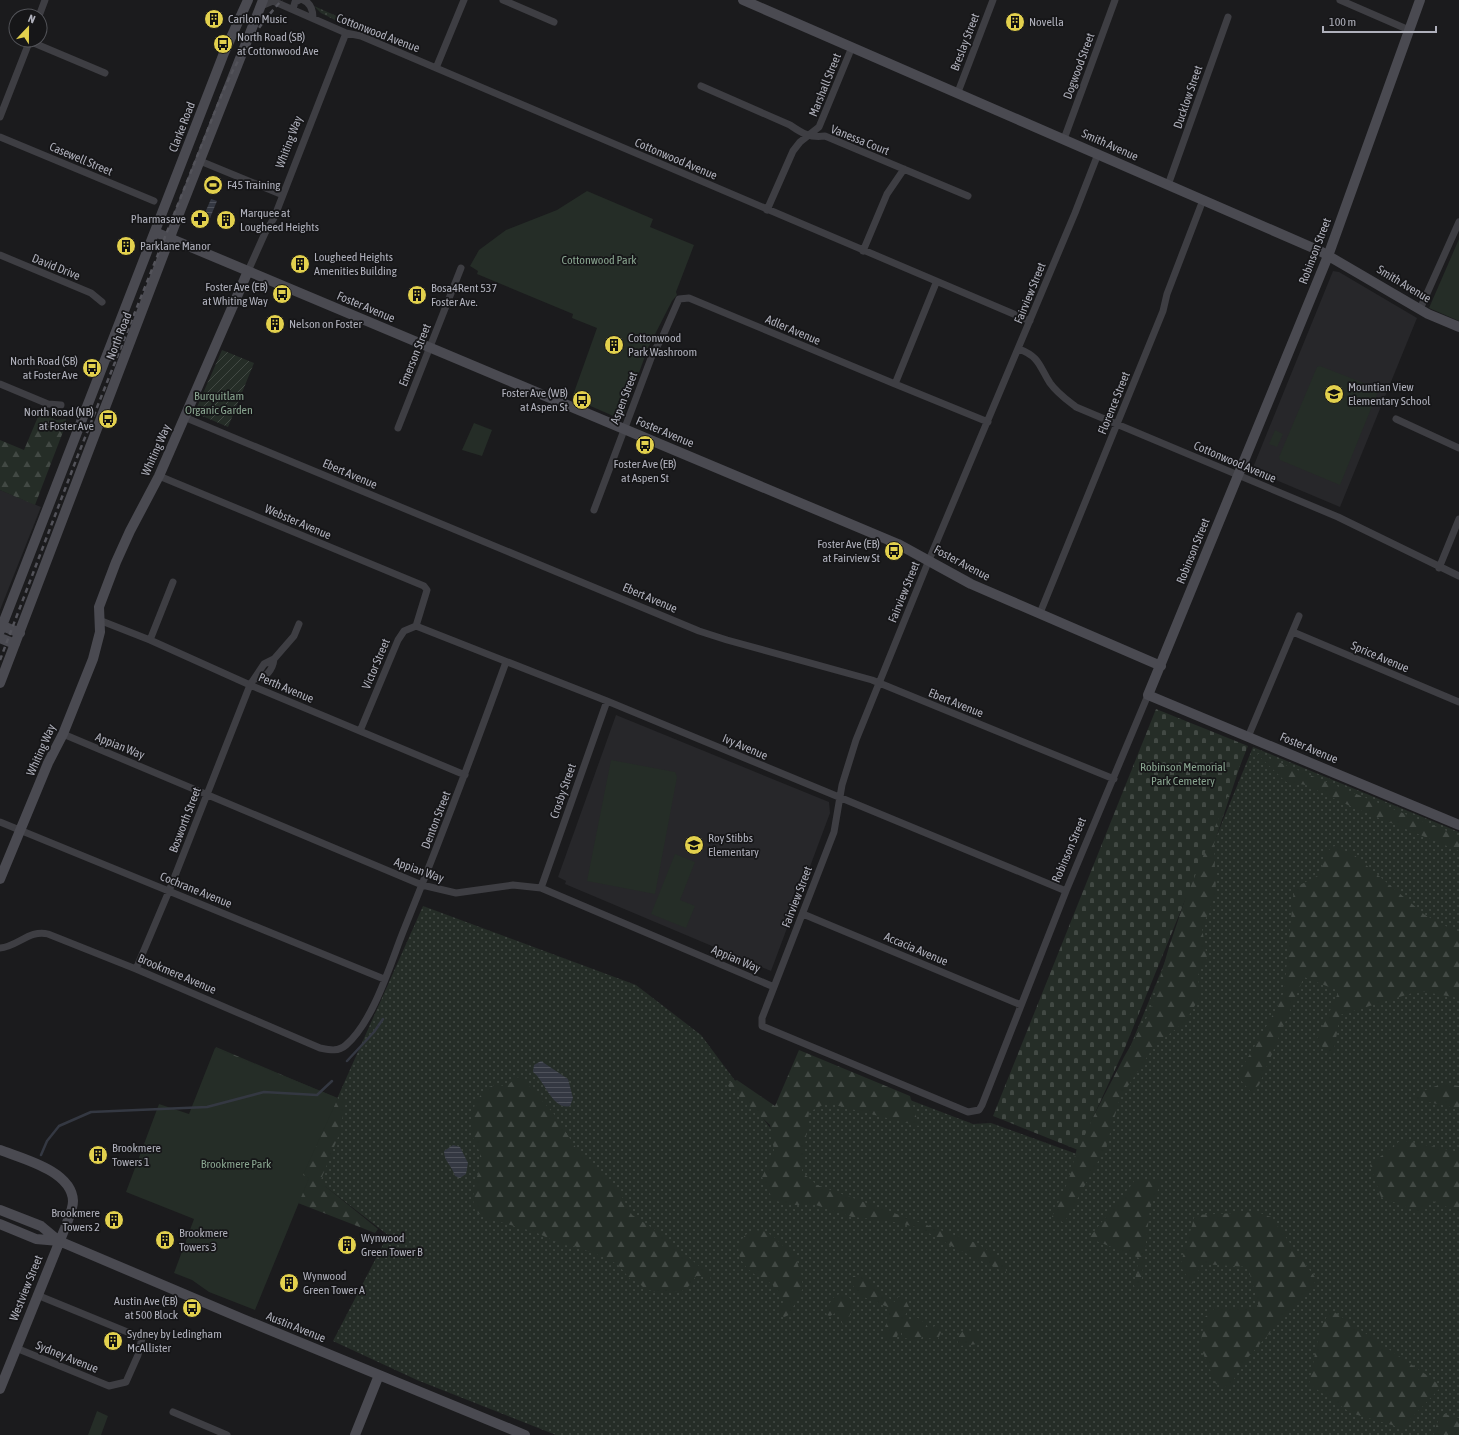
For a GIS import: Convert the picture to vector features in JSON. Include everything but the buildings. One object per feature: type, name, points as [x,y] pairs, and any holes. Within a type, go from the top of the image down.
[{"type":"street","name":"Clarke Road","points":[[143,264],[224,53],[248,0]]},
{"type":"street","points":[[293,9],[295,2],[299,0]]},
{"type":"street","points":[[303,0],[309,4],[313,12],[311,17]]},
{"type":"street","points":[[436,68],[464,0]]},
{"type":"street","points":[[503,0],[554,22]]},
{"type":"street","name":"Smith Avenue","points":[[743,0],[958,92],[1328,256],[1420,309],[1459,327]]},
{"type":"street","name":"Breslay Street","points":[[958,92],[993,0]]},
{"type":"street","name":"Dogwood Street","points":[[1064,139],[1114,0]]},
{"type":"street","points":[[1340,0],[1409,30]]},
{"type":"street","name":"Robinson Street","points":[[980,1108],[1066,891],[1161,666],[1328,256],[1420,0]]},
{"type":"street","name":"Cottonwood Avenue","points":[[262,3],[273,1],[346,33],[355,34],[1030,322]]},
{"type":"street","name":"North Road","points":[[0,683],[170,238],[262,3]]},
{"type":"street","name":"Ducklow Street","points":[[1168,185],[1228,17]]},
{"type":"street","name":"Whiting Way","points":[[0,879],[93,659],[100,632],[99,607],[116,562],[130,531],[159,476],[248,271],[283,195],[346,33]]},
{"type":"street","name":"Marshall Street","points":[[767,210],[791,154],[800,142],[819,127],[852,47]]},
{"type":"street","points":[[0,117],[26,48]]},
{"type":"street","points":[[46,48],[105,73]]},
{"type":"street","name":"Vanessa Court","points":[[701,86],[790,125],[808,136],[813,138],[825,136],[968,196]]},
{"type":"street","name":"Casewell Street","points":[[0,137],[154,201]]},
{"type":"street","name":"Fairview Street","points":[[980,1108],[976,1111],[968,1112],[766,1028],[761,1024],[834,832],[842,785],[852,751],[929,560],[1019,349],[1098,154]]},
{"type":"street","points":[[200,161],[283,195]]},
{"type":"street","points":[[863,251],[887,194],[904,169]]},
{"type":"street","name":"Florence Street","points":[[1040,613],[1163,311],[1167,294],[1203,200]]},
{"type":"street","points":[[1420,309],[1459,222]]},
{"type":"street","name":"Foster Avenue","points":[[155,232],[874,533],[929,560],[970,584],[1161,666]]},
{"type":"street","name":"David Drive","points":[[0,255],[91,293],[102,302]]},
{"type":"street","name":"North Road","points":[[1,627],[143,264]]},
{"type":"street","name":"Emerson Street","points":[[398,428],[461,268]]},
{"type":"street","points":[[895,384],[936,283]]},
{"type":"street","name":"Adler Avenue","points":[[682,298],[689,298],[988,422]]},
{"type":"street","name":"Aspen Street","points":[[594,510],[653,353],[662,338],[677,301],[682,298]]},
{"type":"street","name":"Cottonwood Avenue","points":[[1019,349],[1032,354],[1036,358],[1051,385],[1076,407],[1338,517],[1439,568],[1459,576]]},
{"type":"street","points":[[0,384],[48,404],[62,405]]},
{"type":"street","name":"Ebert Avenue","points":[[184,417],[699,631],[879,683],[1114,779]]},
{"type":"street","points":[[1396,419],[1459,448]]},
{"type":"street","name":"Webster Avenue","points":[[159,476],[424,586],[427,590],[416,626]]},
{"type":"street","points":[[1439,568],[1459,520]]},
{"type":"street","points":[[150,640],[173,582]]},
{"type":"street","points":[[1248,737],[1299,616]]},
{"type":"street","name":"Perth Avenue","points":[[99,620],[253,682],[360,731],[465,775]]},
{"type":"street","points":[[253,682],[263,678],[272,668],[274,659],[294,636],[299,624]]},
{"type":"street","name":"Ivy Avenue","points":[[416,626],[607,701],[1066,891]]},
{"type":"street","name":"Victor Street","points":[[360,731],[398,640],[404,631],[416,626]]},
{"type":"street","points":[[1,627],[20,633]]},
{"type":"street","name":"Sprice Avenue","points":[[1292,632],[1459,702]]},
{"type":"street","points":[[0,638],[15,644]]},
{"type":"street","name":"Denton Street","points":[[345,1046],[363,1024],[375,1002],[465,775],[506,662]]},
{"type":"street","name":"Bosworth Street","points":[[136,969],[253,682]]},
{"type":"street","name":"Foster Avenue","points":[[1148,695],[1459,825]]},
{"type":"street","name":"Crosby Street","points":[[541,888],[607,701]]},
{"type":"street","name":"Appian Way","points":[[62,734],[207,793],[422,885],[456,893],[513,885],[541,888],[774,987]]},
{"type":"street","name":"Cochrane Avenue","points":[[0,822],[384,979]]},
{"type":"street","name":"Accacia Avenue","points":[[803,914],[1021,1005]]},
{"type":"street","name":"Brookmere Avenue","points":[[0,948],[9,947],[34,934],[44,933],[136,969],[320,1048],[337,1050],[345,1046]]},
{"type":"street","points":[[0,1150],[58,1175],[69,1186],[73,1204],[59,1241]]},
{"type":"street","name":"Austin Avenue","points":[[0,1210],[41,1226],[59,1241],[524,1435]]},
{"type":"street","name":"Austin Avenue","points":[[0,1224],[36,1239],[59,1241]]},
{"type":"street","name":"Westview Street","points":[[0,1389],[59,1241]]},
{"type":"street","name":"Sydney Avenue","points":[[16,1348],[109,1386],[126,1382],[138,1355],[142,1338],[37,1295]]},
{"type":"street","points":[[355,1435],[379,1375]]},
{"type":"street","points":[[173,1412],[227,1435]]},
{"type":"shaded area","points":[[211,199],[217,201],[210,218],[204,215]]},
{"type":"shaded area","name":"Mountian View Elementary School","points":[[1333,271],[1339,272],[1417,318],[1340,507],[1252,470]]},
{"type":"shaded area","points":[[0,490],[41,507],[0,610]]},
{"type":"shaded area","name":"Roy Stibbs Elementary","points":[[616,715],[829,802],[830,813],[771,971],[565,884],[566,881],[558,877]]},
{"type":"shaded area","points":[[541,1061],[568,1079],[573,1098],[570,1106],[564,1106],[554,1100],[533,1072],[534,1065]]},
{"type":"shaded area","points":[[453,1145],[460,1147],[468,1163],[466,1174],[460,1178],[455,1176],[444,1155],[444,1151]]},
{"type":"green space","points":[[314,6],[341,18],[339,22],[321,13]]},
{"type":"green space","name":"Cottonwood Park","points":[[587,191],[653,219],[650,227],[694,245],[676,292],[677,295],[672,301],[648,348],[624,414],[618,418],[572,398],[597,328],[572,318],[573,314],[477,274],[478,271],[470,266],[479,250],[506,230],[557,210]]},
{"type":"green space","points":[[1459,239],[1459,321],[1429,308]]},
{"type":"green space","name":"Burquitlam Organic Garden","points":[[222,350],[254,363],[228,427],[200,415],[197,407]]},
{"type":"green space","points":[[1320,366],[1379,389],[1340,485],[1280,460],[1279,457],[1317,367]]},
{"type":"green space","points":[[40,412],[56,420],[66,419],[66,424],[35,505],[0,490],[0,440],[24,450]]},
{"type":"green space","points":[[474,423],[492,430],[482,456],[462,450]]},
{"type":"green space","points":[[1275,430],[1283,434],[1277,447],[1269,444]]},
{"type":"green space","name":"Robinson Memorial Park Cemetery","points":[[1156,709],[1248,746],[1124,1050],[1078,1150],[993,1116]]},
{"type":"green space","points":[[1253,747],[1459,832],[1459,1435],[556,1435],[417,1380],[333,1341],[388,1235],[326,1187],[303,1175],[423,906],[636,985],[701,1035],[771,1129],[818,1065],[973,1124],[991,1123],[1085,1157]]},
{"type":"green space","points":[[1256,753],[1459,836],[1459,851],[1350,806],[1306,785],[1286,782]]},
{"type":"green space","points":[[611,760],[675,772],[677,777],[655,894],[587,881]]},
{"type":"green space","points":[[1242,760],[1214,844],[1216,894],[1202,928],[1207,958],[1198,975],[1200,997],[1185,1022],[1155,1045],[1120,1098],[1106,1147],[1064,1223],[1052,1217],[1069,1179],[1077,1148],[1124,1057],[1150,1012],[1169,947],[1231,763]]},
{"type":"green space","points":[[1334,846],[1353,854],[1425,915],[1459,933],[1459,998],[1419,991],[1340,1015],[1333,1056],[1316,1041],[1339,991],[1304,977],[1259,1085],[1251,1092],[1237,1076],[1274,1013],[1284,992],[1294,888],[1321,874],[1324,854]]},
{"type":"green space","points":[[675,854],[695,862],[680,900],[695,906],[686,928],[651,914]]},
{"type":"green space","points":[[216,1047],[346,1102],[338,1137],[320,1182],[378,1229],[375,1233],[298,1203],[193,1109]]},
{"type":"green space","name":"Brookmere Park","points":[[215,1048],[338,1098],[303,1175],[309,1178],[255,1310],[209,1292],[192,1280],[174,1273],[194,1219],[126,1192],[159,1104],[189,1114]]},
{"type":"green space","points":[[799,1050],[910,1096],[919,1126],[827,1103],[809,1112],[802,1172],[817,1185],[976,1243],[1005,1261],[1006,1273],[955,1248],[920,1228],[885,1220],[852,1217],[816,1205],[792,1205],[773,1200],[762,1177],[774,1151],[770,1125],[726,1084],[737,1080],[775,1106]]},
{"type":"green space","points":[[518,1077],[523,1079],[554,1114],[578,1151],[620,1193],[632,1215],[668,1238],[682,1252],[710,1275],[711,1281],[703,1276],[696,1276],[689,1286],[682,1291],[656,1292],[645,1289],[638,1282],[631,1280],[619,1266],[609,1259],[574,1246],[563,1245],[535,1232],[486,1218],[478,1213],[474,1208],[473,1197],[475,1183],[480,1168],[480,1153],[470,1131],[475,1103],[486,1088],[497,1084],[503,1086]]},
{"type":"green space","points":[[1444,1083],[1459,1086],[1459,1109],[1416,1099],[1415,1094]]},
{"type":"green space","points":[[1401,1140],[1459,1152],[1459,1212],[1430,1200],[1418,1212],[1381,1197],[1370,1165]]},
{"type":"green space","points":[[1163,1179],[1150,1208],[1141,1285],[1136,1292],[1134,1285],[1139,1258],[1089,1238],[1135,1180]]},
{"type":"green space","points":[[1257,1212],[1271,1217],[1317,1280],[1243,1363],[1229,1388],[1216,1384],[1200,1346],[1205,1317],[1215,1308],[1259,1308],[1248,1267],[1202,1264],[1192,1284],[1180,1266],[1195,1215]]},
{"type":"green space","points":[[753,1230],[765,1231],[774,1237],[795,1257],[801,1273],[803,1288],[789,1315],[784,1317],[779,1313],[783,1302],[778,1291],[769,1282],[753,1273],[742,1261],[739,1255],[740,1242]]},
{"type":"green space","points":[[860,1275],[895,1302],[899,1296],[904,1297],[909,1307],[904,1318],[910,1320],[918,1318],[925,1323],[929,1329],[937,1325],[942,1330],[937,1341],[924,1336],[915,1341],[902,1337],[902,1333],[898,1333],[896,1341],[883,1339],[890,1308],[859,1295],[852,1284],[853,1276]]},
{"type":"green space","points":[[841,1293],[849,1297],[854,1306],[846,1324],[843,1325],[840,1316],[835,1313],[830,1316],[827,1315],[825,1310],[833,1298]]},
{"type":"green space","points":[[1330,1309],[1431,1378],[1441,1387],[1402,1428],[1351,1413],[1309,1384],[1319,1334]]},
{"type":"green space","points":[[964,1329],[980,1334],[978,1344],[959,1346],[957,1339]]},
{"type":"green space","points":[[97,1411],[108,1416],[101,1435],[88,1435]]},
{"type":"green space","points":[[1441,1413],[1459,1418],[1459,1435],[1433,1435]]},
{"type":"waterway","points":[[347,1061],[374,1032],[383,1019]]},
{"type":"waterway","points":[[41,1155],[47,1141],[59,1126],[91,1112],[207,1107],[264,1092],[317,1095],[332,1081]]},
{"type":"railway","points":[[0,660],[78,455],[222,94],[234,68],[248,44],[282,0]]},
{"type":"railway","points":[[110,361],[123,328]]},
{"type":"place","name":"Carilon Music","points":[[214,19]]},
{"type":"place","name":"Novella","points":[[1015,22]]},
{"type":"place","name":"North Road (SB) at Cottonwood Ave","points":[[223,44]]},
{"type":"place","name":"F45 Training","points":[[213,185]]},
{"type":"place","name":"Pharmasave","points":[[200,219]]},
{"type":"place","name":"Marquee at Lougheed Heights","points":[[226,220]]},
{"type":"place","name":"Parklane Manor","points":[[126,246]]},
{"type":"place","name":"Lougheed Heights Amenities Building","points":[[300,264]]},
{"type":"place","name":"Foster Ave (EB) at Whiting Way","points":[[282,294]]},
{"type":"place","name":"Bosa4Rent 537 Foster Ave.","points":[[417,295]]},
{"type":"place","name":"Nelson on Foster","points":[[275,324]]},
{"type":"place","name":"Cottonwood Park Washroom","points":[[614,345]]},
{"type":"place","name":"North Road (SB) at Foster Ave","points":[[92,368]]},
{"type":"place","name":"Mountian View Elementary School","points":[[1334,394]]},
{"type":"place","name":"Foster Ave (WB) at Aspen St","points":[[582,400]]},
{"type":"place","name":"North Road (NB) at Foster Ave","points":[[108,419]]},
{"type":"place","name":"Foster Ave (EB) at Aspen St","points":[[645,445]]},
{"type":"place","name":"Foster Ave (EB) at Fairview St","points":[[894,551]]},
{"type":"place","name":"Roy Stibbs Elementary","points":[[694,845]]},
{"type":"place","name":"Brookmere Towers 1","points":[[98,1155]]},
{"type":"place","name":"Brookmere Towers 2","points":[[114,1220]]},
{"type":"place","name":"Brookmere Towers 3","points":[[165,1240]]},
{"type":"place","name":"Wynwood Green Tower B","points":[[347,1245]]},
{"type":"place","name":"Wynwood Green Tower A","points":[[289,1283]]},
{"type":"place","name":"Austin Ave (EB) at 500 Block","points":[[192,1308]]},
{"type":"place","name":"Sydney by Ledingham McAllister","points":[[113,1341]]}]
